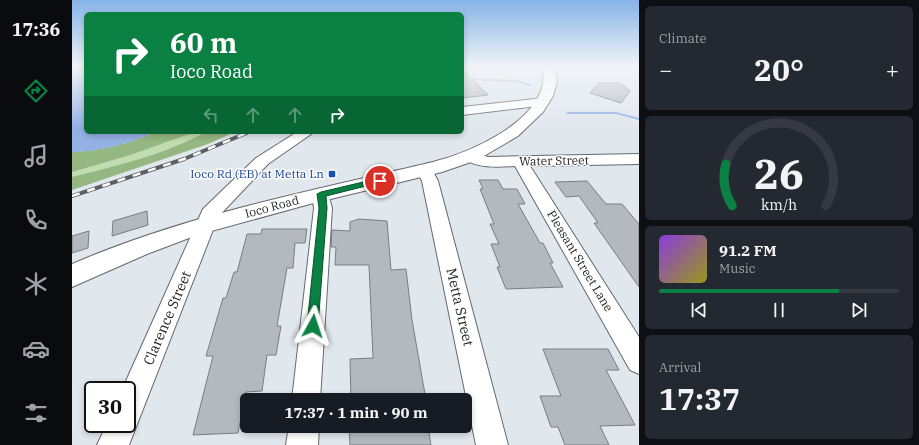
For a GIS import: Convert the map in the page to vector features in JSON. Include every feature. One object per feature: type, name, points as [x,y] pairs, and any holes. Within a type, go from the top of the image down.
[{"type":"main road","name":"Ioco Road","points":[[72,276],[173,234],[321,194],[424,170],[470,156],[506,135],[526,120],[543,102],[549,88]]},
{"type":"street","points":[[464,111],[543,102]]},
{"type":"street","name":"Clarence Street","points":[[136,391],[210,214],[262,161],[304,134]]},
{"type":"street","name":"Water Street","points":[[470,156],[486,162],[639,159]]},
{"type":"street","name":"Pleasant Street Lane","points":[[520,162],[639,361]]},
{"type":"street","name":"Metta Street","points":[[424,170],[430,181],[492,445]]},
{"type":"street","points":[[307,393],[323,208],[321,194]]},
{"type":"street","points":[[113,445],[118,433]]},
{"type":"street","points":[[302,445],[303,433]]},
{"type":"green space","points":[[120,134],[210,134],[72,183],[72,150]]},
{"type":"green space","points":[[150,134],[189,134],[130,155],[72,172],[72,152],[82,152],[115,146]]},
{"type":"green space","points":[[202,134],[230,134],[208,144],[72,190],[72,177],[123,164],[190,140]]},
{"type":"water","points":[[72,88],[84,88],[84,134],[150,134],[137,140],[115,146],[82,152],[72,152]]},
{"type":"building","points":[[464,88],[481,88],[488,95],[464,98]]},
{"type":"building","points":[[595,88],[626,88],[630,91],[621,103],[590,93]]},
{"type":"building","points":[[479,180],[498,180],[503,189],[517,189],[525,204],[518,204],[540,243],[543,243],[553,263],[550,263],[563,287],[506,289],[497,267],[500,267],[491,244],[499,244],[490,224],[494,224],[480,189],[483,189]]},
{"type":"building","points":[[587,181],[606,204],[622,204],[639,224],[639,287],[594,223],[598,223],[579,196],[566,197],[555,182]]},
{"type":"building","points":[[147,211],[148,225],[112,236],[113,221]]},
{"type":"building","points":[[359,219],[387,221],[391,270],[406,269],[412,320],[425,393],[351,393],[350,359],[373,358],[369,265],[335,265],[336,247],[331,247],[332,230],[350,231],[350,222]]},
{"type":"building","points":[[262,229],[307,229],[305,243],[295,243],[293,268],[287,268],[277,326],[281,326],[276,355],[267,355],[262,391],[240,393],[240,423],[238,433],[193,435],[213,356],[206,356],[223,298],[226,298],[234,272],[237,272],[247,234],[261,234]]},
{"type":"building","points":[[89,231],[88,248],[72,253],[72,236]]},
{"type":"building","points":[[543,349],[608,349],[619,370],[606,370],[635,425],[600,426],[609,445],[565,445],[558,427],[551,427],[540,396],[561,396]]},
{"type":"building","points":[[349,433],[429,433],[431,445],[350,445]]},
{"type":"waterway","points":[[568,113],[616,113],[639,119]]},
{"type":"railway","points":[[72,196],[184,159],[244,134]]},
{"type":"place","name":"Ioco Rd (EB) at Metta Ln","points":[[332,174]]},
{"type":"route","points":[[313,326],[323,208],[321,194],[380,181]]}]
